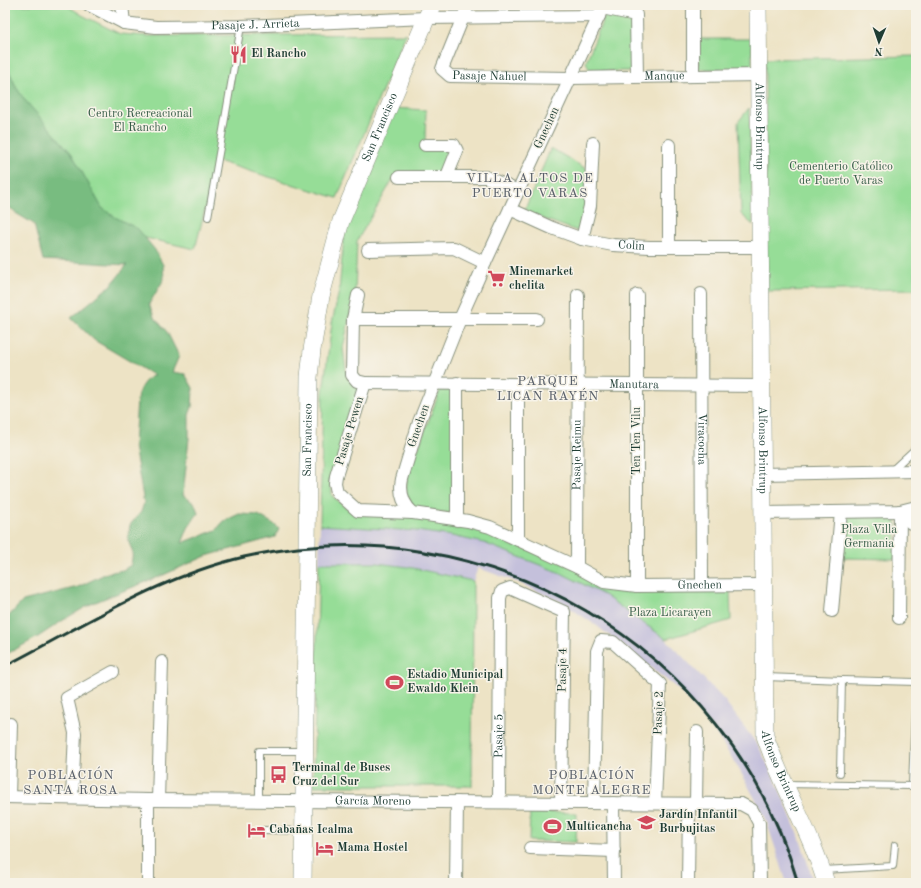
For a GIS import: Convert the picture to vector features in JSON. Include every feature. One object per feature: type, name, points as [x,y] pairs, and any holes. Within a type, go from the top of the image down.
[{"type":"main road","name":"Alfonso Brintrup","points":[[758,5],[765,736],[773,760],[808,834],[824,877]]},
{"type":"main road","name":"San Francisco","points":[[303,883],[309,377],[313,343],[323,289],[341,221],[429,12]]},
{"type":"street","name":"Pasaje J. Arrieta","points":[[89,5],[124,23],[156,27],[241,26],[429,12],[463,18],[529,10],[601,10],[636,15],[637,76]]},
{"type":"street","points":[[122,5],[124,23]]},
{"type":"street","points":[[463,18],[468,5]]},
{"type":"street","points":[[693,5],[693,75]]},
{"type":"street","name":"Gnechen","points":[[601,10],[460,319],[419,422],[400,485],[402,497],[408,509],[413,513],[468,521],[490,527],[577,567],[604,582],[638,586],[764,585]]},
{"type":"street","name":"Pasaje Nahuel","points":[[463,18],[442,69],[450,76],[571,78]]},
{"type":"street","name":"Manque","points":[[571,78],[759,75]]},
{"type":"street","points":[[582,239],[590,206],[593,143]]},
{"type":"street","points":[[426,145],[454,145],[458,151],[447,176]]},
{"type":"street","points":[[669,146],[669,247]]},
{"type":"street","points":[[399,177],[486,177],[518,191]]},
{"type":"street","name":"Colin","points":[[510,209],[552,228],[582,239],[629,247],[760,246]]},
{"type":"street","points":[[368,250],[454,248],[485,263]]},
{"type":"street","name":"Viracocha","points":[[701,294],[702,585]]},
{"type":"street","name":"Pasaje Pewen","points":[[358,295],[353,319],[352,375],[357,381],[365,383],[336,476],[335,483],[337,492],[358,511],[413,513]]},
{"type":"street","name":"Pasaje Reimu","points":[[577,567],[578,295]]},
{"type":"street","name":"Ten Ten Vilu","points":[[637,295],[638,586]]},
{"type":"street","points":[[353,319],[537,319]]},
{"type":"street","name":"Manutara","points":[[365,383],[762,386]]},
{"type":"street","points":[[457,383],[457,520]]},
{"type":"street","points":[[518,384],[518,540]]},
{"type":"street","points":[[762,474],[916,471]]},
{"type":"street","points":[[763,513],[900,511],[916,507]]},
{"type":"street","points":[[900,511],[911,523],[916,524]]},
{"type":"street","points":[[899,618],[900,511]]},
{"type":"street","points":[[832,611],[840,512]]},
{"type":"street","name":"Pasaje 4","points":[[500,598],[502,591],[510,588],[564,612],[561,803]]},
{"type":"street","name":"Pasaje 5","points":[[499,802],[500,598]]},
{"type":"street","name":"Pasaje 2","points":[[594,803],[597,651],[601,641],[613,642],[660,684],[655,804]]},
{"type":"street","points":[[148,883],[162,662]]},
{"type":"street","points":[[72,798],[75,733],[67,698],[113,672]]},
{"type":"street","points":[[7,797],[11,724]]},
{"type":"street","points":[[688,883],[697,732]]},
{"type":"street","name":"García Moreno","points":[[7,797],[153,800],[741,804],[752,810],[759,823],[760,883]]},
{"type":"street","points":[[456,883],[457,802]]},
{"type":"street","points":[[613,803],[614,883]]},
{"type":"street","points":[[530,848],[614,851]]},
{"type":"lane","points":[[208,217],[241,26]]},
{"type":"lane","points":[[890,472],[916,448]]},
{"type":"lane","points":[[764,677],[916,683],[912,786],[784,784]]},
{"type":"lane","points":[[840,773],[842,680]]},
{"type":"lane","points":[[259,800],[259,750],[304,751]]},
{"type":"lane","points":[[264,830],[303,831]]},
{"type":"lane","points":[[824,877],[893,866],[895,845]]},
{"type":"shaded area","points":[[320,525],[417,531],[452,536],[484,543],[563,574],[604,595],[666,639],[725,701],[759,747],[778,786],[800,839],[814,883],[787,883],[765,817],[739,769],[713,729],[678,689],[597,626],[561,602],[517,582],[478,568],[473,581],[408,567],[377,563],[319,563]]},
{"type":"green space","name":"Centro Recreacional El Rancho","points":[[5,5],[66,5],[82,15],[120,34],[148,36],[406,34],[337,198],[217,161],[195,249],[119,232],[5,93]]},
{"type":"green space","points":[[606,12],[634,18],[633,71],[590,71],[586,62]]},
{"type":"green space","points":[[699,39],[752,39],[752,70],[698,69]]},
{"type":"green space","name":"Cementerio Católico de Puerto Varas","points":[[916,56],[916,289],[767,291],[765,59]]},
{"type":"green space","points":[[5,61],[16,87],[24,99],[72,154],[102,208],[115,217],[138,229],[155,250],[163,265],[164,279],[149,304],[154,317],[167,332],[179,356],[172,372],[185,374],[193,388],[192,407],[189,415],[189,438],[183,495],[195,504],[198,513],[188,528],[182,543],[216,530],[224,521],[239,514],[258,515],[274,524],[279,529],[275,537],[206,556],[93,603],[68,617],[38,637],[5,655],[5,620],[23,601],[78,587],[107,573],[123,570],[131,565],[133,553],[128,540],[130,525],[141,512],[144,503],[134,446],[137,400],[139,392],[145,381],[151,376],[155,375],[94,340],[71,318],[112,284],[127,265],[43,260],[34,224],[14,212],[5,202]]},
{"type":"green space","name":"Plaza Licarayen","points":[[393,108],[426,110],[425,141],[449,148],[452,153],[446,169],[440,173],[396,174],[357,241],[355,292],[343,348],[347,377],[360,392],[331,484],[332,496],[352,512],[416,517],[487,530],[612,585],[730,590],[731,620],[666,639],[604,595],[563,574],[484,543],[452,536],[417,531],[320,525],[323,392],[332,323],[339,291],[345,226]]},
{"type":"green space","points":[[749,108],[753,225],[741,214],[738,122]]},
{"type":"green space","name":"VILLA ALTOS DE PUERTO VARAS","points":[[551,148],[588,170],[587,206],[580,232],[530,214],[525,209]]},
{"type":"green space","points":[[440,390],[454,390],[455,511],[448,513],[415,508],[408,498],[406,488],[407,479]]},
{"type":"green space","name":"Plaza Villa Germania","points":[[847,514],[891,514],[896,521],[896,559],[842,558]]},
{"type":"green space","name":"Estadio Municipal Ewaldo Klein","points":[[319,563],[377,563],[408,567],[473,581],[472,786],[313,786]]},
{"type":"green space","name":"Multicancha","points":[[530,812],[577,813],[576,842],[529,841]]},
{"type":"railway","points":[[5,666],[92,619],[151,590],[181,577],[244,557],[334,546],[423,552],[507,574],[586,610],[656,661],[716,724],[764,798],[798,883]]},
{"type":"place","name":"El Rancho","points":[[238,54]]},
{"type":"place","name":"Minemarket chelita","points":[[496,279]]},
{"type":"place","name":"Estadio Municipal Ewaldo Klein","points":[[394,682]]},
{"type":"place","name":"Terminal de Buses Cruz del Sur","points":[[279,775]]},
{"type":"place","name":"Jardín Infantil Burbujitas","points":[[646,822]]},
{"type":"place","name":"Multicancha","points":[[553,827]]},
{"type":"place","name":"Cabañas Icalma","points":[[256,830]]},
{"type":"place","name":"Mama Hostel","points":[[324,848]]},
{"type":"district","name":"VILLA ALTOS DE PUERTO VARAS","points":[[530,186]]},
{"type":"district","name":"PARQUE LICAN RAYÉN","points":[[548,388]]},
{"type":"district","name":"POBLACIÓN SANTA ROSA","points":[[71,782]]},
{"type":"district","name":"POBLACIÓN MONTE ALEGRE","points":[[592,782]]}]
